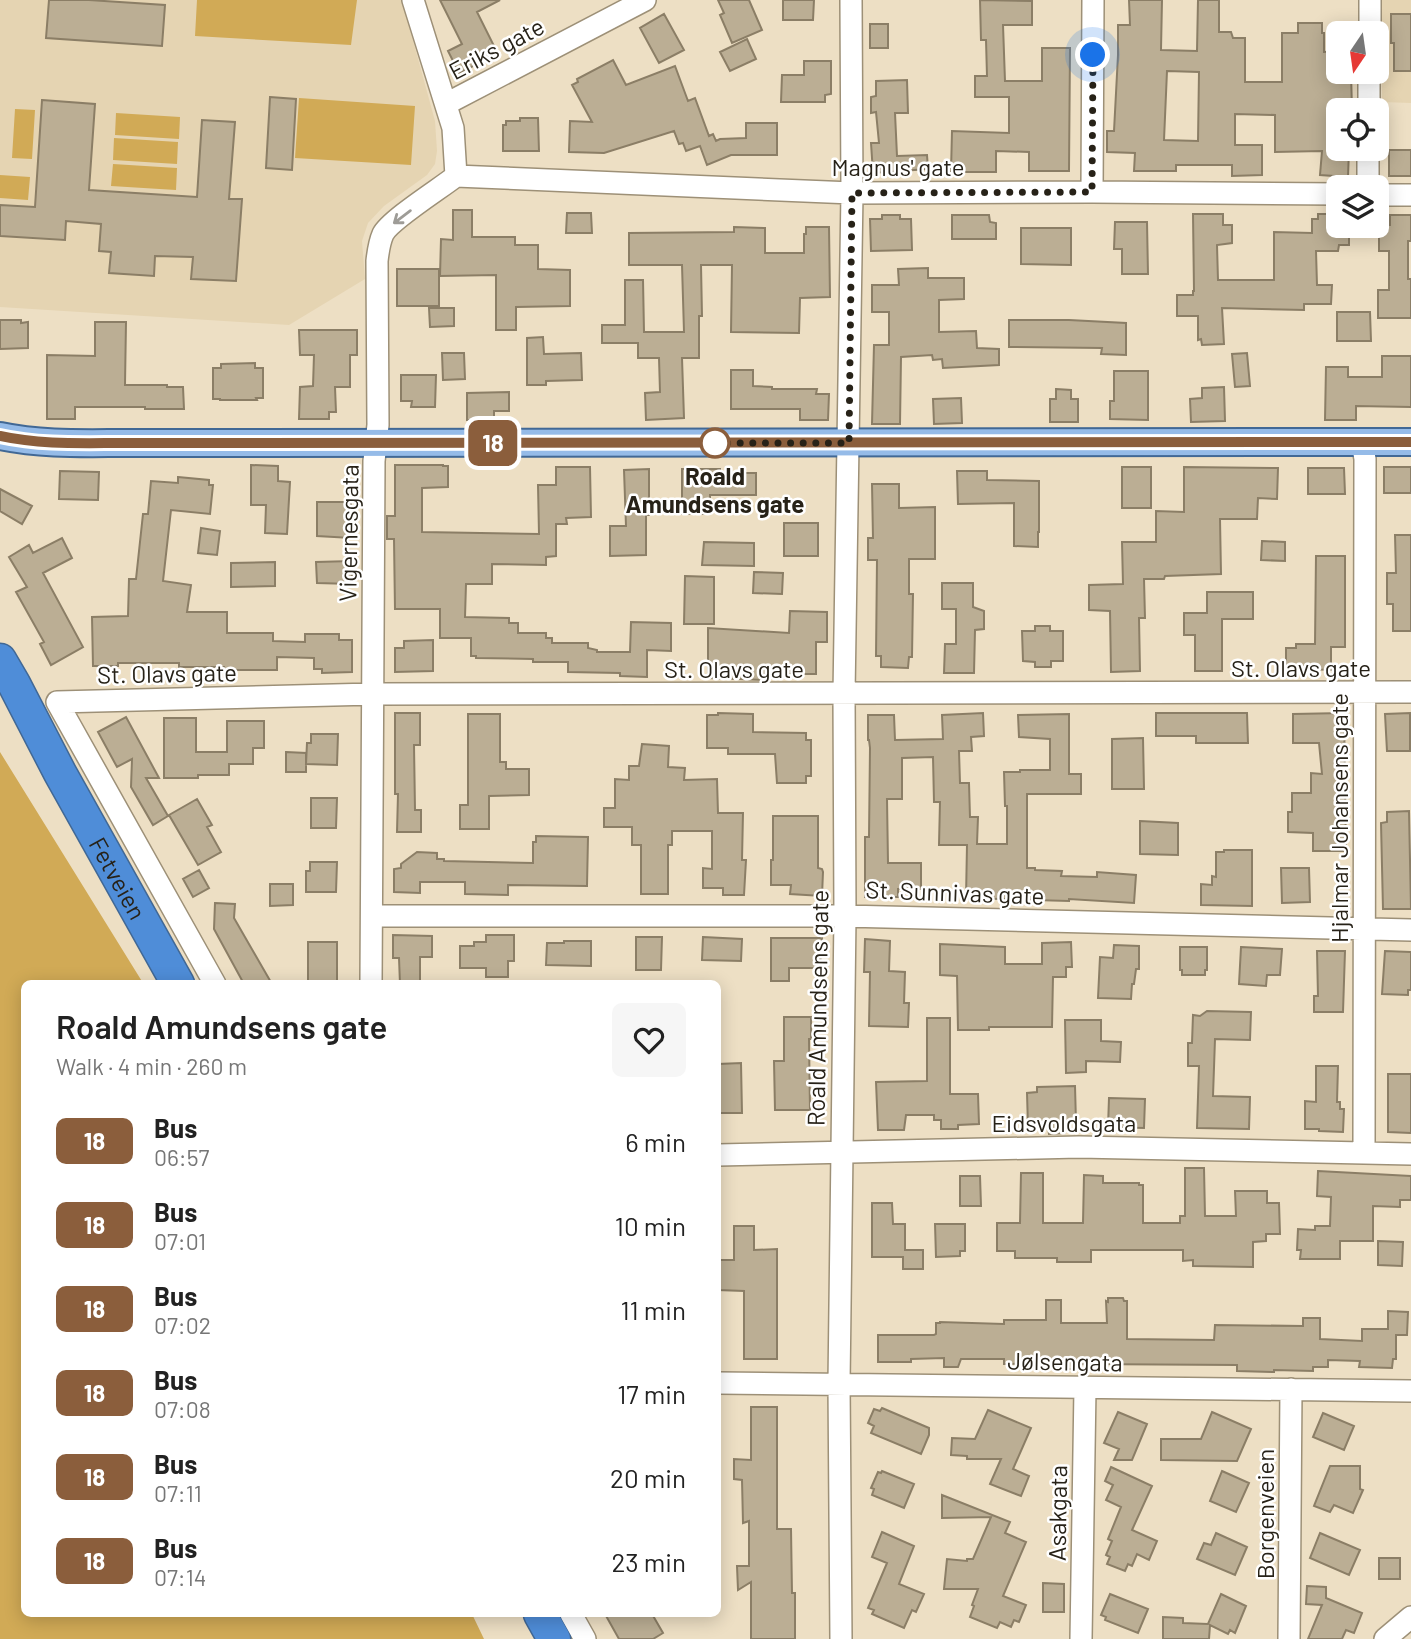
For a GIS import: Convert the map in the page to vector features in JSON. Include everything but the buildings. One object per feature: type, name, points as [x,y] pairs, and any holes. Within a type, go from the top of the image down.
[{"type":"highway","name":"Fetveien","points":[[0,660],[175,980]]},
{"type":"highway","name":"Fetveien","points":[[0,683],[60,773]]},
{"type":"highway","points":[[520,1617],[531,1639]]},
{"type":"highway","points":[[542,1617],[554,1639]]},
{"type":"main road","points":[[6,440],[124,443],[377,434],[849,443],[1411,442]]},
{"type":"street","points":[[413,0],[453,128],[456,176]]},
{"type":"street","name":"Eriks gate","points":[[446,104],[645,0]]},
{"type":"street","name":"Roald Amundsens gate","points":[[841,1639],[839,1384],[852,193],[851,0]]},
{"type":"street","points":[[1092,192],[1093,0]]},
{"type":"street","points":[[1370,0],[1370,21]]},
{"type":"street","name":"Magnus' gate","points":[[456,176],[852,193],[1326,194]]},
{"type":"street","name":"Vigernesgata","points":[[371,980],[377,261],[384,232],[456,176]]},
{"type":"street","points":[[1389,195],[1411,195]]},
{"type":"street","name":"Hjalmar Johansens gate","points":[[1362,442],[1365,459],[1364,1153]]},
{"type":"street","name":"St. Olavs gate","points":[[213,980],[57,702],[373,694],[1411,692]]},
{"type":"street","name":"St. Sunnivas gate","points":[[372,916],[845,916],[1411,930]]},
{"type":"street","name":"Eidsvoldsgata","points":[[721,1154],[1093,1147],[1411,1154]]},
{"type":"street","name":"Jølsengata","points":[[721,1383],[1411,1391]]},
{"type":"street","name":"Asakgata","points":[[1082,1639],[1085,1388]]},
{"type":"street","name":"Borgenveien","points":[[1289,1639],[1291,1389]]},
{"type":"street","points":[[573,1617],[585,1639]]},
{"type":"street","points":[[1385,1639],[1411,1617]]},
{"type":"shaded area","points":[[0,0],[402,0],[435,121],[435,164],[427,175],[384,206],[368,223],[362,241],[365,279],[289,325],[0,307]]},
{"type":"shaded area","points":[[197,0],[357,0],[351,45],[195,36]]},
{"type":"shaded area","points":[[1382,0],[1411,0],[1411,103],[1389,102],[1389,98],[1382,98],[1382,84],[1390,84],[1390,21],[1382,21]]},
{"type":"shaded area","points":[[299,98],[415,106],[411,165],[295,158]]},
{"type":"shaded area","points":[[15,109],[35,110],[32,159],[12,158]]},
{"type":"shaded area","points":[[116,113],[180,117],[179,139],[115,135]]},
{"type":"shaded area","points":[[114,138],[178,142],[177,164],[113,160]]},
{"type":"shaded area","points":[[113,164],[177,168],[176,190],[111,186]]},
{"type":"shaded area","points":[[0,175],[30,177],[28,200],[0,198]]},
{"type":"shaded area","points":[[0,752],[141,980],[21,980],[21,1617],[473,1617],[484,1639],[0,1639]]},
{"type":"bus line","name":"18","points":[[0,436],[40,442],[124,443],[1411,442]]},
{"type":"place","name":"Roald Amundsens gate","points":[[715,443]]},
{"type":"route","points":[[715,443],[849,443],[852,193],[1092,192],[1093,55]]}]
